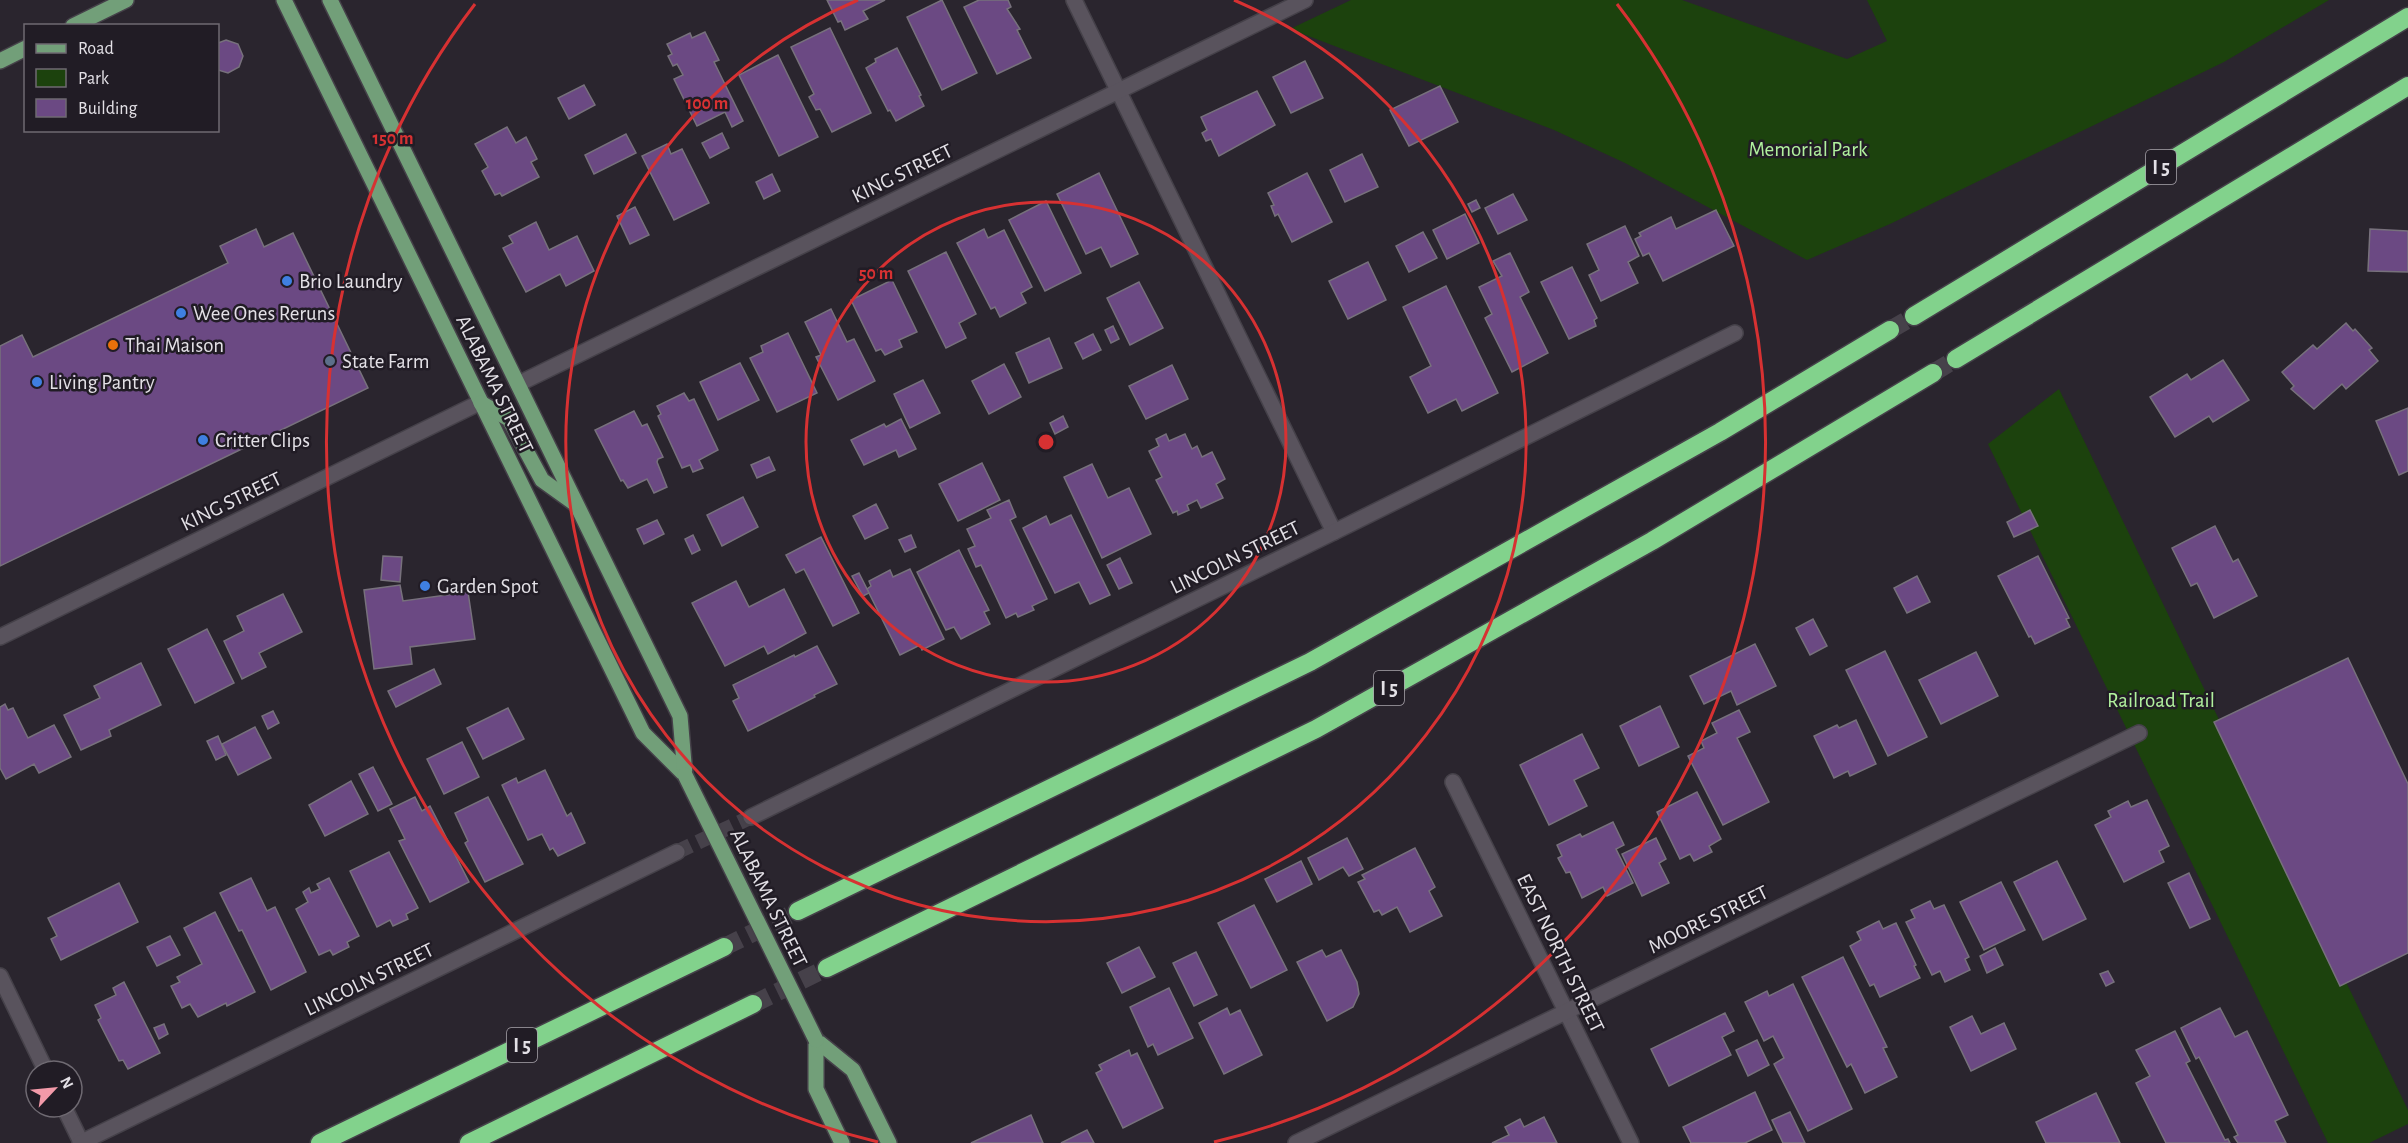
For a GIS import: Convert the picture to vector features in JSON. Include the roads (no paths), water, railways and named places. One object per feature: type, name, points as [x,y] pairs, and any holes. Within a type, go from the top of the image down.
[{"type":"highway","name":"I 5","points":[[1914,316],[2408,17]]},
{"type":"highway","points":[[1956,358],[2408,86]]},
{"type":"highway","points":[[798,910],[1310,662],[1720,432],[1890,330]]},
{"type":"highway","name":"I 5","points":[[827,968],[1316,729],[1652,541],[1933,373]]},
{"type":"highway","name":"I 5","points":[[320,1143],[724,947]]},
{"type":"highway","points":[[469,1143],[753,1004]]},
{"type":"main road","points":[[77,24],[126,0]]},
{"type":"main road","name":"ALABAMA STREET","points":[[284,0],[643,733],[685,775],[816,1040],[854,1070],[889,1143]]},
{"type":"main road","name":"ALABAMA STREET","points":[[330,0],[680,716],[685,775]]},
{"type":"main road","points":[[0,61],[24,49]]},
{"type":"main road","points":[[480,402],[509,419],[542,480],[577,504]]},
{"type":"main road","name":"ALABAMA STREET","points":[[816,1040],[816,1089],[842,1143]]},
{"type":"street","points":[[1074,0],[1334,532]]},
{"type":"street","name":"KING STREET","points":[[518,384],[1305,0]]},
{"type":"street","name":"LINCOLN STREET","points":[[752,817],[1735,333]]},
{"type":"street","name":"KING STREET","points":[[0,637],[480,402]]},
{"type":"street","name":"MOORE STREET","points":[[1296,1143],[2139,733]]},
{"type":"street","name":"EAST NORTH STREET","points":[[1453,782],[1631,1143]]},
{"type":"street","name":"LINCOLN STREET","points":[[80,1143],[677,852]]},
{"type":"street","points":[[0,976],[40,1059]]},
{"type":"street","points":[[69,1119],[80,1143]]},
{"type":"tunnel","points":[[1890,330],[1914,316]]},
{"type":"tunnel","points":[[1933,373],[1956,359]]},
{"type":"tunnel","points":[[677,852],[751,817]]},
{"type":"tunnel","points":[[724,947],[798,911]]},
{"type":"tunnel","points":[[753,1004],[827,968]]},
{"type":"place","name":"Brio Laundry","points":[[287,281]]},
{"type":"place","name":"Wee Ones Reruns","points":[[181,313]]},
{"type":"place","name":"Thai Maison","points":[[113,345]]},
{"type":"place","name":"State Farm","points":[[330,361]]},
{"type":"place","name":"Living Pantry","points":[[37,382]]},
{"type":"place","name":"Critter Clips","points":[[203,440]]},
{"type":"place","name":"Garden Spot","points":[[425,586]]},
{"type":"park label","name":"Memorial Park","points":[[1808,149]]},
{"type":"park label","name":"Railroad Trail","points":[[2161,700]]}]
